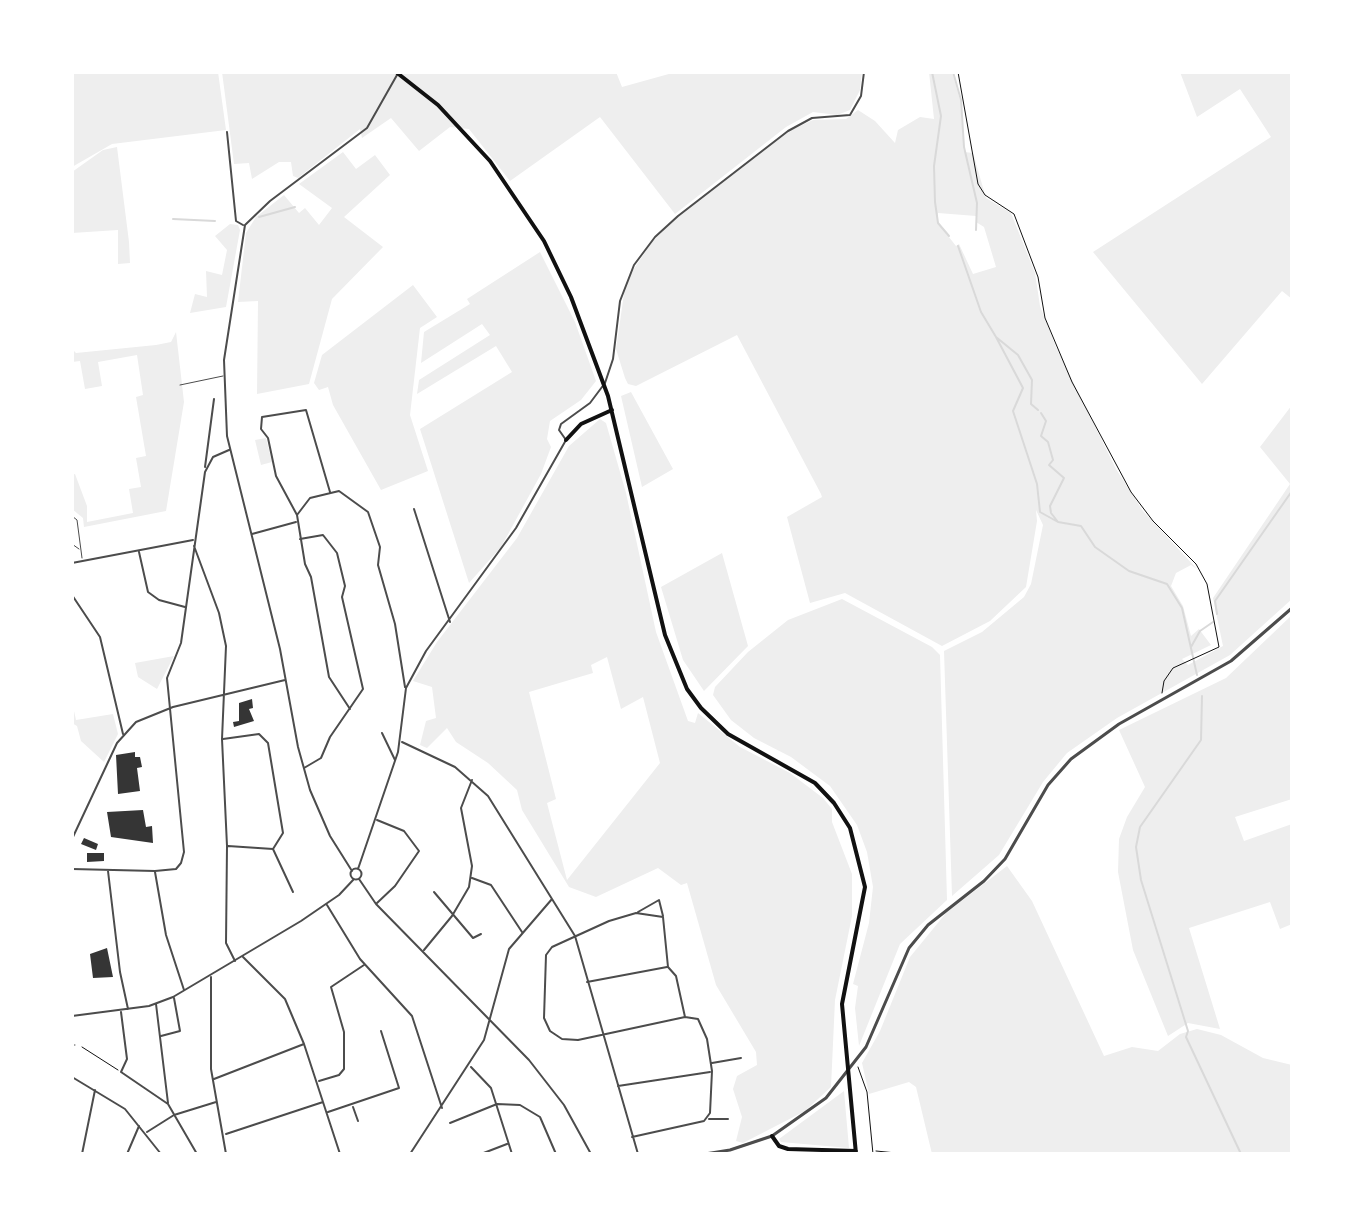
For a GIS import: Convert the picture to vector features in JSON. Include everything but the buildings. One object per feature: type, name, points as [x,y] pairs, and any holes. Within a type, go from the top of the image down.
[{"type":"main road","points":[[397,73],[428,96],[490,161],[544,241],[576,307],[612,410],[665,635],[679,673],[693,698],[728,734],[815,783],[834,803],[850,828],[865,887],[861,920],[845,984],[844,1047],[856,1152],[788,1149],[779,1146],[772,1136]]},
{"type":"main road","points":[[566,440],[581,424],[612,410]]},
{"type":"street","points":[[406,688],[426,651],[450,622],[469,590],[507,544],[566,440],[559,430],[561,424],[590,403],[608,377],[623,287],[655,237],[794,127],[815,117],[839,119],[850,115],[861,96],[864,72]]},
{"type":"street","points":[[354,879],[330,836],[303,769],[252,534],[230,450],[223,376],[235,270],[245,225],[270,201],[367,128],[397,73]]},
{"type":"street","points":[[227,132],[236,221],[245,225]]},
{"type":"street","points":[[72,869],[155,871],[176,869],[181,863],[183,847],[173,707],[167,678],[179,651],[214,399]]},
{"type":"street","points":[[330,493],[306,410],[262,417],[261,429],[268,438],[276,476],[297,515],[329,677],[350,709]]},
{"type":"street","points":[[205,472],[213,457],[230,450]]},
{"type":"street","points":[[297,515],[308,499],[341,492],[368,512],[380,547],[378,565],[395,624],[406,688],[400,742],[358,869]]},
{"type":"street","points":[[414,509],[450,622]]},
{"type":"street","points":[[252,534],[297,522]]},
{"type":"street","points":[[300,539],[323,535],[337,551],[345,586],[342,597],[363,689],[329,739],[321,758],[303,769]]},
{"type":"street","points":[[72,563],[194,542]]},
{"type":"street","points":[[194,542],[199,567],[219,613],[226,640],[222,739],[227,846],[226,943],[235,961]]},
{"type":"street","points":[[139,551],[148,592],[159,600],[186,608]]},
{"type":"street","points":[[190,570],[194,565],[199,567]]},
{"type":"street","points":[[72,595],[100,637],[123,735]]},
{"type":"street","points":[[705,1154],[731,1152],[772,1136],[810,1113],[856,1064],[874,1030],[898,969],[928,925],[984,881],[1005,859],[1048,785],[1071,759],[1119,724],[1231,661],[1292,608]]},
{"type":"street","points":[[72,839],[123,735],[144,717],[285,680]]},
{"type":"street","points":[[382,733],[395,761]]},
{"type":"street","points":[[222,739],[259,734],[268,743],[283,833],[273,849]]},
{"type":"street","points":[[400,742],[443,760],[472,780],[501,813],[575,936],[638,1154]]},
{"type":"street","points":[[423,951],[452,916],[471,878],[471,857],[461,808],[472,780]]},
{"type":"street","points":[[376,820],[404,831],[419,851],[395,886],[376,904]]},
{"type":"street","points":[[227,846],[273,849]]},
{"type":"street","points":[[273,849],[293,892]]},
{"type":"street","points":[[352,871],[358,869]]},
{"type":"street","points":[[358,869],[362,873],[359,879]]},
{"type":"street","points":[[108,870],[120,972],[128,1009]]},
{"type":"street","points":[[155,871],[166,935],[184,991]]},
{"type":"street","points":[[471,878],[491,885],[522,932]]},
{"type":"street","points":[[72,1016],[121,1011],[173,997],[326,904],[354,879],[359,879]]},
{"type":"street","points":[[359,879],[376,904],[549,1085],[579,1128],[591,1154]]},
{"type":"street","points":[[434,892],[473,938],[481,934]]},
{"type":"street","points":[[410,1154],[469,1066],[491,1022],[503,959],[552,898]]},
{"type":"street","points":[[685,1017],[676,976],[668,967],[659,900],[636,913],[552,947],[546,955],[544,1018],[550,1031],[562,1039],[578,1040],[685,1017],[698,1019],[703,1024],[712,1071],[708,1119]]},
{"type":"street","points":[[326,904],[365,964],[412,1016],[442,1108]]},
{"type":"street","points":[[636,913],[663,917]]},
{"type":"street","points":[[243,956],[281,994],[304,1044],[340,1154]]},
{"type":"street","points":[[317,1081],[339,1075],[344,1069],[344,1032],[331,987],[365,964]]},
{"type":"street","points":[[587,982],[668,967]]},
{"type":"street","points":[[211,975],[213,1079],[226,1154]]},
{"type":"street","points":[[160,1036],[180,1031],[173,997]]},
{"type":"street","points":[[156,1004],[168,1104],[197,1154]]},
{"type":"street","points":[[121,1011],[127,1059],[121,1072],[168,1104]]},
{"type":"street","points":[[327,1113],[399,1088],[381,1031]]},
{"type":"street","points":[[213,1079],[304,1044]]},
{"type":"street","points":[[711,1063],[741,1058]]},
{"type":"street","points":[[469,1066],[486,1081],[497,1104],[512,1154]]},
{"type":"street","points":[[617,1086],[712,1071]]},
{"type":"street","points":[[72,1077],[125,1109],[147,1132],[161,1154]]},
{"type":"street","points":[[82,1154],[95,1090]]},
{"type":"street","points":[[147,1132],[174,1115],[217,1101]]},
{"type":"street","points":[[225,1135],[323,1102]]},
{"type":"street","points":[[450,1123],[497,1104],[520,1105],[534,1112],[556,1154]]},
{"type":"street","points":[[353,1105],[358,1121]]},
{"type":"street","points":[[632,1137],[708,1119],[728,1119]]},
{"type":"street","points":[[127,1154],[140,1125]]},
{"type":"street","points":[[481,1154],[508,1143]]},
{"type":"lane","points":[[180,385],[223,376]]},
{"type":"lane","points":[[72,516],[77,520],[82,562]]},
{"type":"lane","points":[[72,544],[81,550]]},
{"type":"path","points":[[958,72],[978,184],[985,195],[1013,212],[1038,277],[1045,318],[1072,382],[1131,492],[1206,579],[1220,643],[1216,650],[1176,666],[1166,676],[1162,686],[1164,700]]},
{"type":"path","points":[[74,1045],[121,1072]]},
{"type":"path","points":[[856,1064],[867,1092],[874,1152],[906,1154]]},
{"type":"shaded area","points":[[72,72],[218,72],[226,130],[112,144],[72,167]]},
{"type":"shaded area","points":[[222,72],[616,72],[622,87],[676,72],[862,72],[860,90],[850,110],[837,115],[813,112],[786,127],[675,214],[600,117],[510,181],[469,129],[450,127],[419,151],[391,118],[362,138],[360,129],[298,178],[293,176],[291,162],[279,162],[252,179],[249,163],[234,164]]},
{"type":"shaded area","points":[[929,72],[952,72],[960,100],[964,152],[973,153],[986,198],[1011,213],[1035,273],[1040,306],[1056,347],[1116,469],[1143,511],[1197,569],[1191,565],[1176,573],[1171,586],[1183,606],[1191,636],[1199,629],[1211,645],[1182,659],[1188,665],[1223,646],[1213,598],[1290,484],[1260,447],[1292,405],[1292,599],[1230,655],[1117,718],[1067,753],[1043,782],[999,855],[952,896],[944,651],[982,632],[1024,597],[1031,584],[1043,525],[1036,510],[1037,521],[1026,587],[990,621],[942,646],[845,593],[810,603],[787,517],[822,497],[737,335],[636,386],[628,384],[616,349],[625,287],[652,242],[677,217],[787,132],[813,120],[846,119],[858,110],[875,121],[895,143],[898,130],[920,117],[934,119]],"holes":[[[938,213],[976,216],[976,222],[984,227],[996,267],[973,274],[959,244],[956,246],[938,223]]]},
{"type":"shaded area","points":[[1180,72],[1292,72],[1292,299],[1282,291],[1202,384],[1093,252],[1271,137],[1240,89],[1197,117]]},
{"type":"shaded area","points":[[117,147],[130,263],[118,264],[118,230],[72,233],[72,172],[103,150]]},
{"type":"shaded area","points":[[343,152],[356,169],[375,155],[390,175],[344,217],[383,247],[332,299],[309,384],[257,394],[258,301],[238,302],[246,233],[256,217],[284,195],[299,213],[305,208],[319,225],[332,208],[299,184]]},
{"type":"shaded area","points":[[230,224],[238,225],[240,230],[226,307],[190,313],[195,294],[207,297],[206,271],[222,275],[227,250],[215,236]]},
{"type":"shaded area","points":[[540,252],[575,322],[596,381],[581,400],[550,421],[547,439],[551,447],[541,474],[501,547],[469,583],[420,429],[512,372],[496,346],[417,394],[419,380],[490,335],[482,324],[421,363],[424,332],[470,304],[467,299]]},
{"type":"shaded area","points":[[413,285],[437,317],[420,328],[410,415],[428,471],[381,490],[333,405],[328,387],[319,390],[314,383],[322,355]]},
{"type":"shaded area","points":[[176,332],[184,402],[166,511],[84,527],[83,518],[72,509],[72,475],[75,474],[87,506],[87,522],[133,513],[129,489],[141,487],[136,458],[146,456],[136,397],[143,395],[137,355],[98,362],[102,386],[85,389],[80,361],[72,362],[72,349],[76,353],[156,345],[171,342]]},
{"type":"shaded area","points":[[631,392],[673,469],[642,487],[621,396]]},
{"type":"shaded area","points":[[600,419],[606,423],[626,493],[656,632],[688,721],[695,723],[698,713],[740,747],[790,773],[823,798],[832,809],[832,822],[852,874],[852,916],[835,1000],[831,1087],[805,1111],[743,1143],[736,1141],[742,1117],[733,1089],[737,1076],[757,1065],[756,1052],[716,985],[687,883],[681,885],[658,868],[596,897],[569,887],[522,810],[517,790],[488,763],[456,742],[447,728],[427,748],[420,745],[426,721],[436,718],[432,687],[413,681],[437,642],[517,538],[569,446]],"holes":[[[607,657],[621,709],[643,697],[660,763],[567,880],[547,803],[556,799],[529,692],[593,673],[591,665]]]},
{"type":"shaded area","points":[[266,438],[272,462],[261,465],[255,440]]},
{"type":"shaded area","points":[[722,553],[748,646],[704,691],[683,660],[661,587]]},
{"type":"shaded area","points":[[842,599],[932,647],[940,655],[947,900],[900,944],[859,1046],[855,1008],[858,986],[853,984],[869,923],[873,887],[867,852],[857,825],[830,786],[791,757],[754,738],[731,720],[713,695],[715,687],[748,652],[788,620]]},
{"type":"shaded area","points":[[1292,615],[1292,799],[1235,817],[1244,841],[1292,824],[1292,924],[1280,929],[1270,902],[1189,928],[1220,1029],[1188,1023],[1168,1036],[1133,950],[1118,872],[1119,839],[1127,817],[1145,787],[1119,730],[1226,678]]},
{"type":"shaded area","points":[[174,656],[157,689],[138,677],[135,663]]},
{"type":"shaded area","points":[[72,702],[76,720],[113,714],[118,734],[104,762],[81,741],[77,726],[72,723]]},
{"type":"shaded area","points":[[1007,866],[1032,901],[1104,1056],[1132,1047],[1158,1051],[1180,1034],[1197,1029],[1221,1035],[1263,1058],[1292,1065],[1292,1154],[932,1154],[916,1087],[909,1082],[869,1094],[862,1063],[880,1031],[910,957],[946,913]]},
{"type":"shaded area","points":[[844,1091],[849,1148],[781,1142],[779,1139]]},
{"type":"waterway","points":[[932,72],[941,116],[934,166],[935,202],[938,223],[949,236]]},
{"type":"waterway","points":[[953,72],[961,100],[964,147],[977,203],[976,230]]},
{"type":"waterway","points":[[259,217],[295,207]]},
{"type":"waterway","points":[[173,219],[215,221]]},
{"type":"waterway","points":[[958,246],[981,312],[996,337],[1018,355],[1032,380],[1031,404],[1038,410]]},
{"type":"waterway","points":[[996,337],[1023,388],[1013,411],[1037,484],[1040,512],[1058,522]]},
{"type":"waterway","points":[[1041,413],[1046,421],[1041,436],[1048,442],[1053,460],[1049,465],[1064,478],[1050,506],[1051,513],[1058,522],[1081,526],[1095,547],[1129,571],[1167,584],[1182,608],[1197,675]]},
{"type":"waterway","points":[[1217,614],[1215,601],[1292,491]]},
{"type":"waterway","points":[[1191,647],[1200,631],[1213,622]]},
{"type":"waterway","points":[[1202,696],[1201,740],[1140,827],[1136,847],[1141,880],[1188,1031],[1186,1037],[1241,1154]]}]
